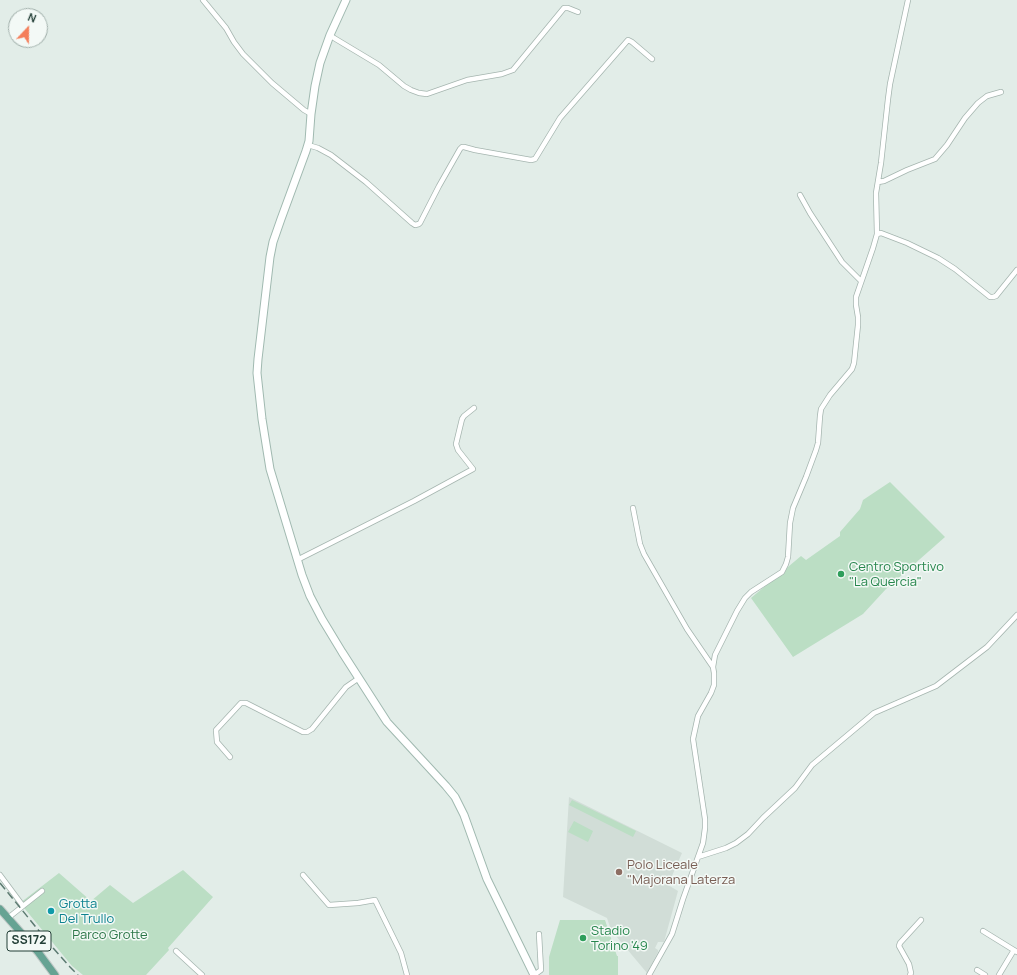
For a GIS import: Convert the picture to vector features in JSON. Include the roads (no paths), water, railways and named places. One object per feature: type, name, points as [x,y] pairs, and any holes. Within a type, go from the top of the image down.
[{"type":"main road","points":[[346,0],[330,35],[320,63],[315,86],[308,145],[273,242],[270,257],[257,373],[261,413],[270,469],[297,560],[310,596],[332,636],[388,722],[455,797],[464,815],[487,879],[534,975]]},
{"type":"main road","name":"SS172","points":[[0,909],[38,952],[55,975]]},
{"type":"street","points":[[203,0],[226,28],[243,54],[272,83],[304,110],[311,114]]},
{"type":"street","points":[[649,975],[672,934],[694,865],[703,843],[705,819],[693,739],[698,716],[713,690],[714,655],[745,598],[751,592],[782,572],[786,564],[788,557],[792,508],[806,478],[816,450],[821,409],[830,395],[852,369],[854,362],[858,325],[856,297],[877,234],[876,198],[890,84],[908,0]]},
{"type":"street","points":[[330,35],[379,65],[404,86],[419,93],[427,94],[467,80],[502,74],[513,70],[564,8],[578,12]]},
{"type":"street","points":[[308,145],[318,148],[331,155],[366,182],[415,225],[420,223],[462,147],[532,160],[535,159],[560,118],[628,40],[652,59]]},
{"type":"street","points":[[878,182],[884,181],[935,159],[965,118],[982,99],[1001,92]]},
{"type":"street","points":[[800,195],[842,262],[861,281]]},
{"type":"street","points":[[877,234],[881,233],[907,243],[938,258],[955,269],[990,297],[996,296],[1017,270]]},
{"type":"street","points":[[297,560],[414,501],[473,469],[458,450],[456,444],[464,416],[474,408]]},
{"type":"street","points":[[633,508],[640,544],[644,554],[687,628],[713,667]]},
{"type":"street","points":[[698,857],[726,848],[748,834],[795,788],[812,765],[874,713],[936,686],[987,647],[1017,615]]},
{"type":"street","points":[[230,757],[217,742],[216,730],[241,704],[246,703],[303,732],[307,732],[312,729],[346,687],[358,678]]},
{"type":"street","points":[[0,875],[23,906]]},
{"type":"street","points":[[303,875],[329,905],[375,900],[401,953],[407,975]]},
{"type":"street","points":[[8,918],[42,891]]},
{"type":"street","points":[[910,975],[909,964],[899,946],[921,920]]},
{"type":"street","points":[[983,931],[1015,951],[999,975]]},
{"type":"street","points":[[534,975],[541,970],[539,934]]},
{"type":"street","points":[[176,951],[202,975]]},
{"type":"street","points":[[977,970],[985,975]]},
{"type":"railway","points":[[0,883],[53,948],[78,975]]},
{"type":"place","name":"Centro Sportivo \"La Quercia\"","points":[[841,574]]},
{"type":"place","name":"Polo Liceale \"Majorana Laterza","points":[[619,872]]},
{"type":"place","name":"Grotta Del Trullo","points":[[51,911]]},
{"type":"place","name":"Stadio Torino '49","points":[[583,938]]},
{"type":"park label","name":"Parco Grotte","points":[[110,935]]}]
